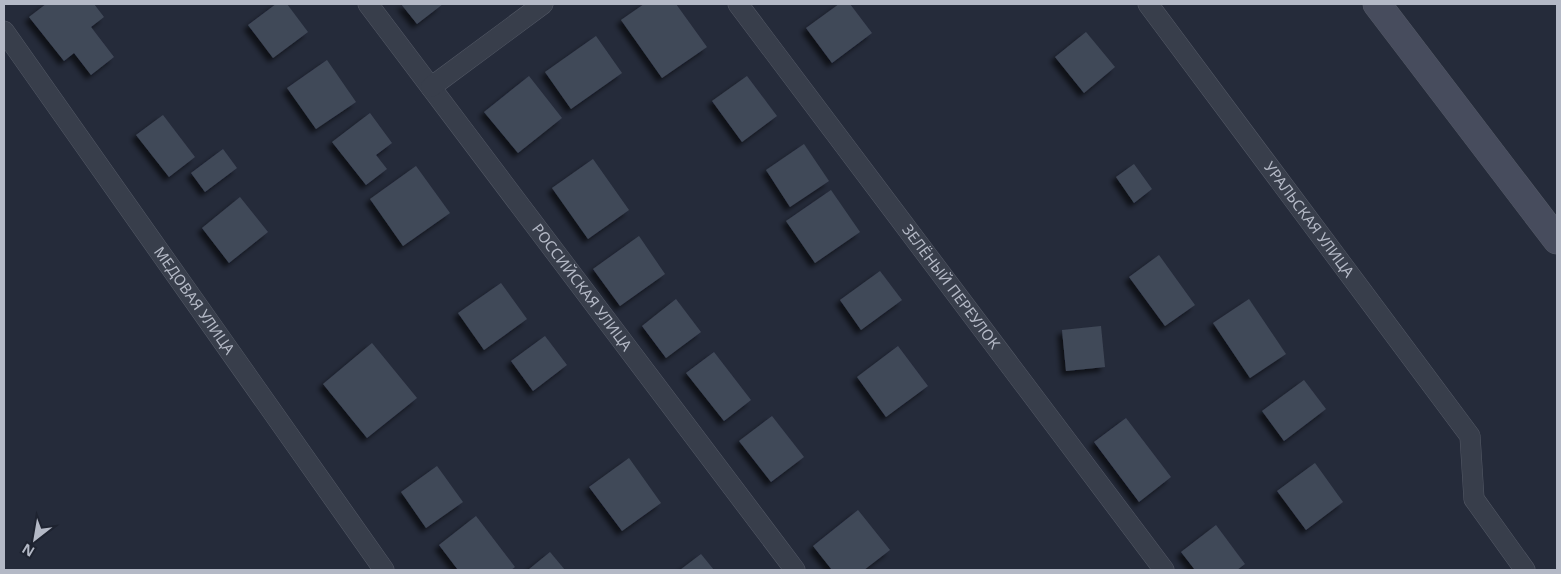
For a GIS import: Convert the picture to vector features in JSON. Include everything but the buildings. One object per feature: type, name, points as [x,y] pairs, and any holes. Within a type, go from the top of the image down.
[{"type":"main road","points":[[1377,4],[1557,240]]},
{"type":"street","name":"РОССИЙСКАЯ УЛИЦА","points":[[368,4],[795,570]]},
{"type":"street","points":[[431,87],[543,4]]},
{"type":"street","name":"ЗЕЛЁНЫЙ ПЕРЕУЛОК","points":[[738,4],[1164,570]]},
{"type":"street","name":"УРАЛЬСКАЯ УЛИЦА","points":[[1148,4],[1470,436],[1474,499],[1524,570]]},
{"type":"street","name":"МЕДОВАЯ УЛИЦА","points":[[4,31],[384,570]]}]
